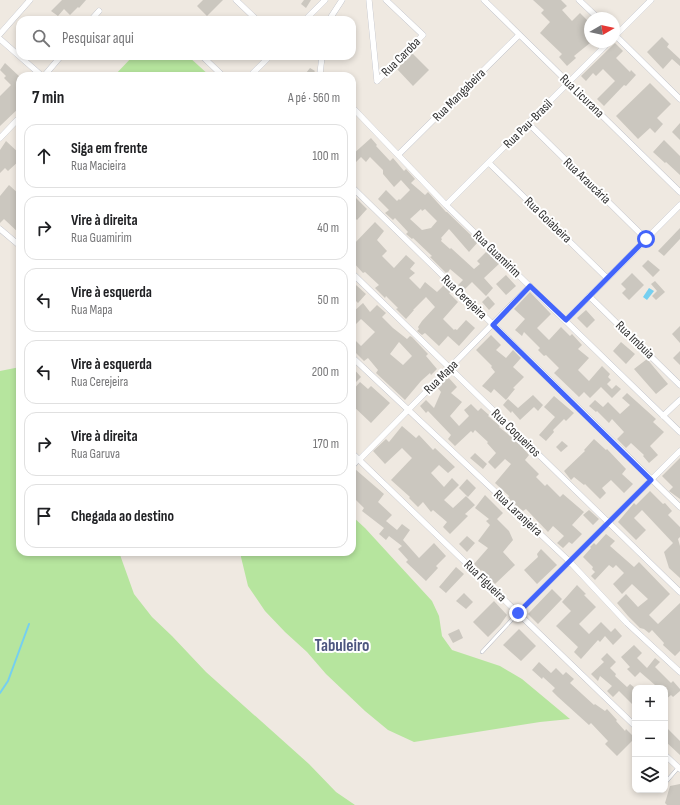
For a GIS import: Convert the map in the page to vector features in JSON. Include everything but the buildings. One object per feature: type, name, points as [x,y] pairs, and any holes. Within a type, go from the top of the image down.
[{"type":"street","points":[[0,34],[30,0]]},
{"type":"street","points":[[236,0],[253,16]]},
{"type":"street","points":[[310,16],[325,0]]},
{"type":"street","points":[[332,16],[342,0]]},
{"type":"street","name":"Rua Caroba","points":[[369,0],[377,81],[423,35],[386,0]]},
{"type":"street","name":"Rua Licurana","points":[[484,0],[680,192]]},
{"type":"street","points":[[579,0],[592,12]]},
{"type":"street","points":[[620,30],[651,0]]},
{"type":"street","points":[[95,16],[99,11]]},
{"type":"street","name":"Rua Mangabeira","points":[[398,155],[519,34]]},
{"type":"street","points":[[0,39],[16,53]]},
{"type":"street","points":[[620,42],[680,98]]},
{"type":"street","name":"Rua Pau-Brasil","points":[[446,205],[603,48]]},
{"type":"street","points":[[24,60],[38,72]]},
{"type":"street","points":[[47,72],[57,60]]},
{"type":"street","points":[[206,60],[219,72]]},
{"type":"street","points":[[254,72],[266,60]]},
{"type":"street","points":[[320,72],[322,60]]},
{"type":"street","name":"Rua Guamirim","points":[[356,111],[446,205],[680,432]]},
{"type":"street","points":[[0,138],[16,121]]},
{"type":"street","name":"Rua Araucária","points":[[528,123],[646,239]]},
{"type":"street","name":"Rua Goiabeira","points":[[489,163],[607,278]]},
{"type":"street","name":"Rua Cerejeira","points":[[356,191],[680,507]]},
{"type":"street","points":[[566,320],[680,205]]},
{"type":"street","points":[[0,228],[16,242]]},
{"type":"street","name":"Rua Coqueiros","points":[[356,277],[680,592]]},
{"type":"street","name":"Rua Mapa","points":[[359,460],[530,286]]},
{"type":"street","name":"Rua Imbuia","points":[[589,296],[680,385]]},
{"type":"street","name":"Rua Laranjeira","points":[[356,361],[569,561],[627,623],[680,672]]},
{"type":"street","points":[[663,416],[680,400]]},
{"type":"street","points":[[518,613],[680,450]]},
{"type":"street","name":"Rua Figueira","points":[[356,457],[632,723]]},
{"type":"street","points":[[667,757],[679,768]]},
{"type":"lane","name":"Rua Mapa","points":[[356,463],[359,460]]},
{"type":"lane","points":[[482,652],[518,613]]},
{"type":"lane","points":[[668,780],[679,768]]},
{"type":"green space","points":[[129,60],[192,60],[206,72],[118,72]]},
{"type":"green space","points":[[16,368],[16,556],[120,556],[134,594],[152,617],[206,672],[309,764],[336,792],[355,805],[0,805],[0,371]]},
{"type":"green space","points":[[356,520],[432,601],[439,616],[442,636],[452,650],[500,666],[522,679],[570,719],[540,722],[414,742],[388,730],[365,711],[326,674],[307,652],[265,611],[248,586],[241,557],[356,556]]},
{"type":"water","points":[[649,288],[654,291],[647,300],[643,297]]},
{"type":"waterway","points":[[0,693],[8,681],[29,624]]},
{"type":"district","name":"Tabuleiro","points":[[342,646]]},
{"type":"route","points":[[518,613],[651,480],[493,325],[530,286],[566,320],[646,239]]}]
